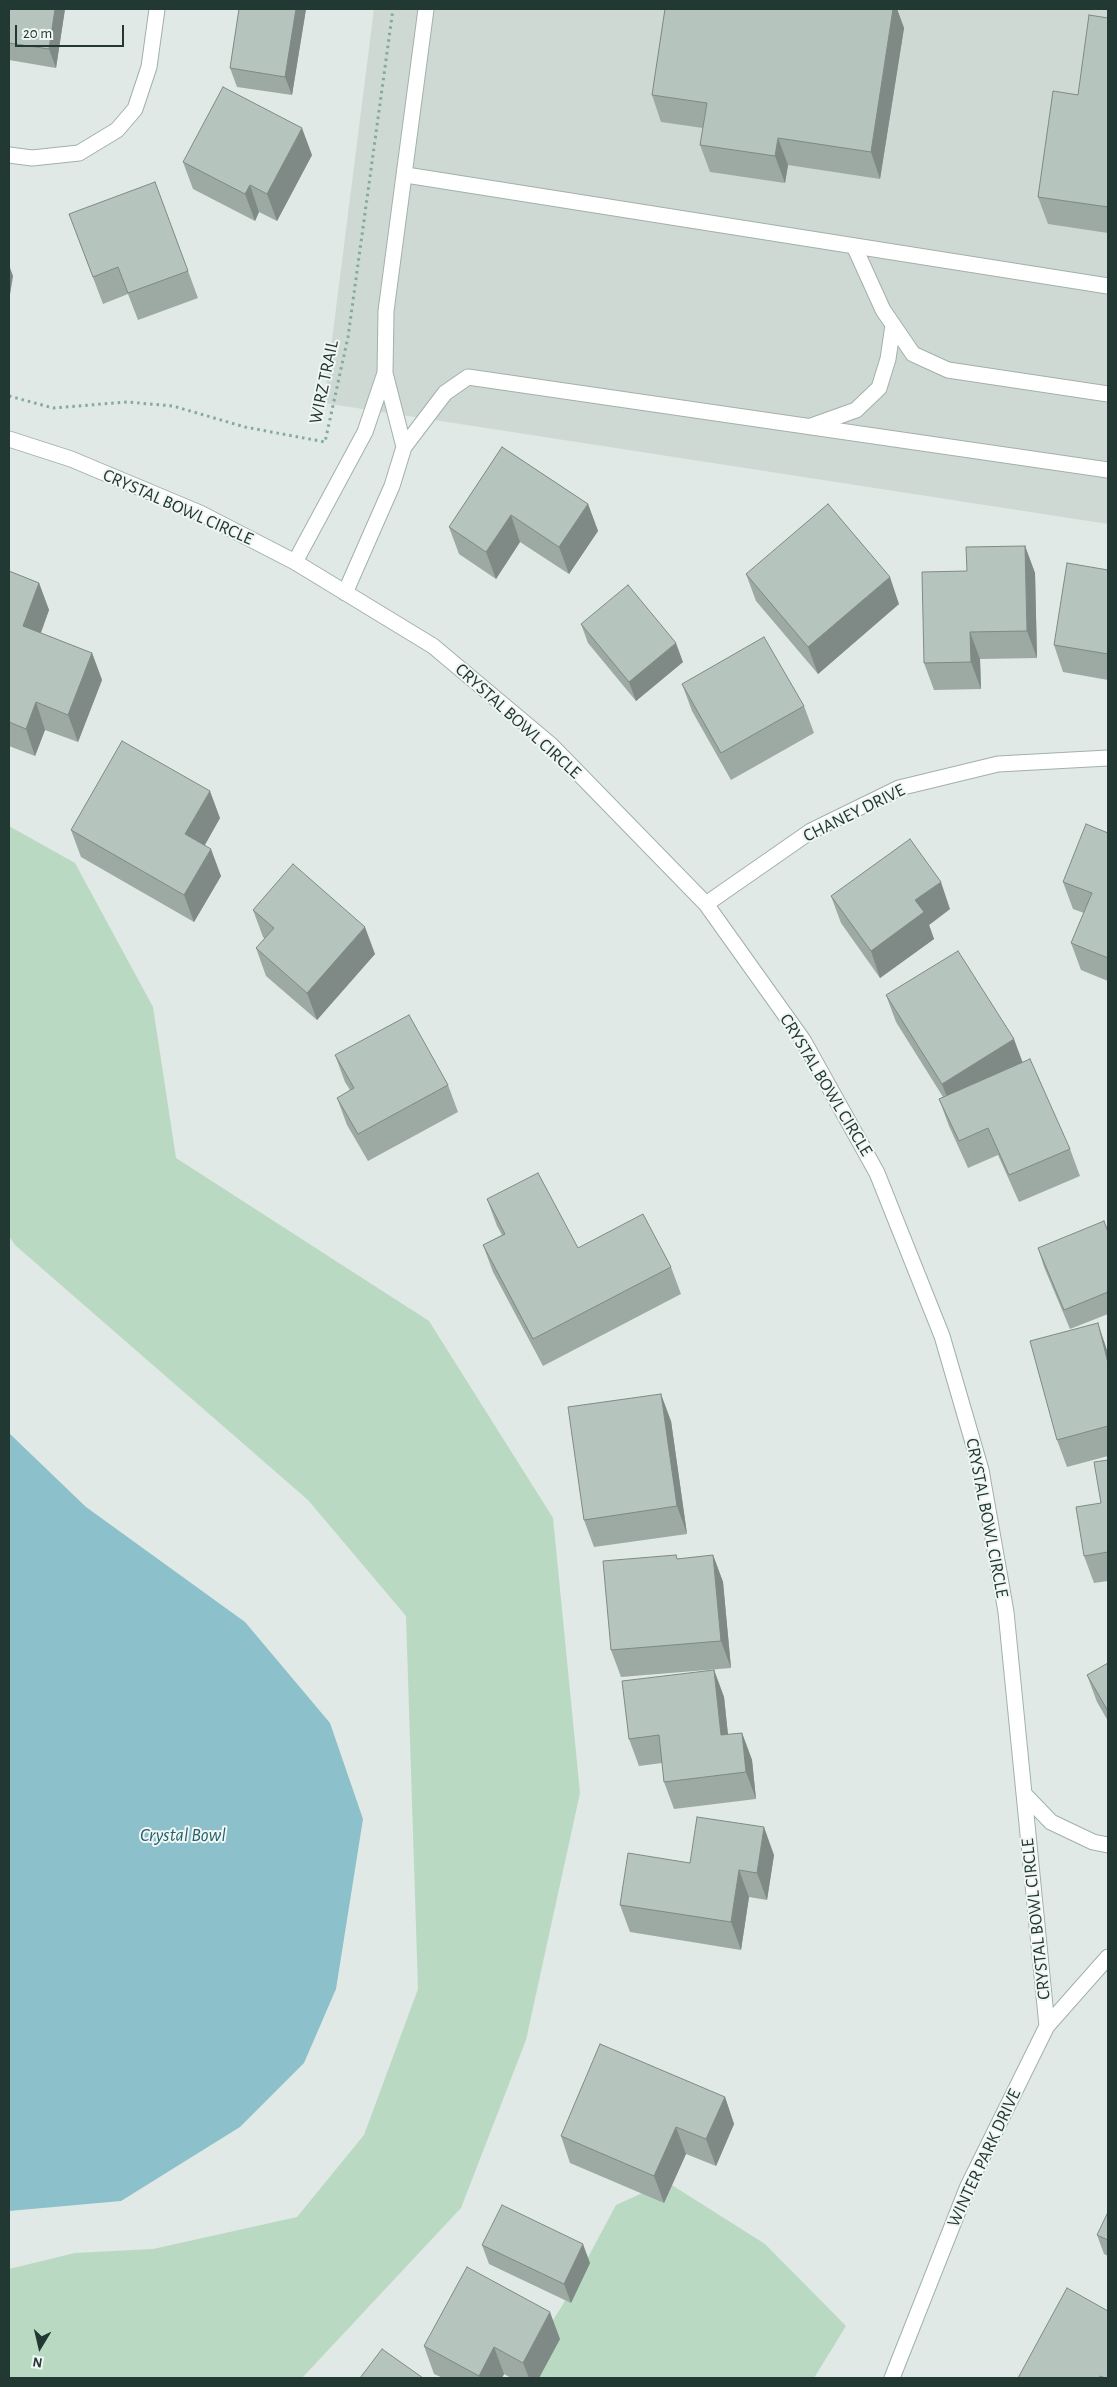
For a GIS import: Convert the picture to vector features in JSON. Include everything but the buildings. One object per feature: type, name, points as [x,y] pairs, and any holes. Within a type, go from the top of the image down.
[{"type":"street","points":[[9,155],[32,158],[79,153],[117,130],[135,110],[149,67],[157,9]]},
{"type":"street","points":[[294,562],[365,432],[384,373],[386,311],[406,175],[426,9]]},
{"type":"street","points":[[406,175],[1108,286]]},
{"type":"street","points":[[854,246],[883,310],[913,354],[948,370],[1108,394]]},
{"type":"street","points":[[807,427],[856,410],[879,388],[888,360],[893,325]]},
{"type":"street","points":[[384,373],[404,447]]},
{"type":"street","points":[[345,593],[392,486],[404,447],[445,393],[468,377],[1108,470]]},
{"type":"street","name":"CRYSTAL BOWL CIRCLE","points":[[9,439],[71,459],[200,513],[294,562],[433,646],[551,744],[706,904],[803,1040],[877,1173],[942,1336],[981,1470],[1006,1612],[1047,2026]]},
{"type":"street","name":"CHANEY DRIVE","points":[[706,904],[812,831],[899,788],[998,764],[1108,758]]},
{"type":"street","points":[[1024,1794],[1051,1822],[1093,1842],[1108,1845]]},
{"type":"street","name":"WINTER PARK DRIVE","points":[[892,2378],[968,2186],[1047,2026],[1108,1957]]},
{"type":"path","name":"WIRZ TRAIL","points":[[9,396],[54,408],[127,402],[173,406],[245,427],[325,442],[348,336],[393,9]]},
{"type":"shaded area","points":[[374,9],[1108,9],[1108,524],[324,403]]},
{"type":"green space","points":[[9,826],[75,863],[153,1007],[176,1158],[429,1321],[553,1518],[580,1793],[526,2040],[461,2208],[302,2378],[9,2378],[9,2269],[75,2253],[153,2249],[297,2217],[364,2135],[418,1989],[406,1616],[308,1500],[15,1245],[9,1236]]},
{"type":"green space","points":[[667,2182],[765,2244],[846,2326],[814,2378],[516,2378],[562,2306],[616,2205]]},
{"type":"water","name":"Crystal Bowl","points":[[9,1433],[86,1507],[245,1622],[330,1723],[363,1819],[336,1989],[304,2063],[240,2127],[121,2201],[9,2211]]}]
